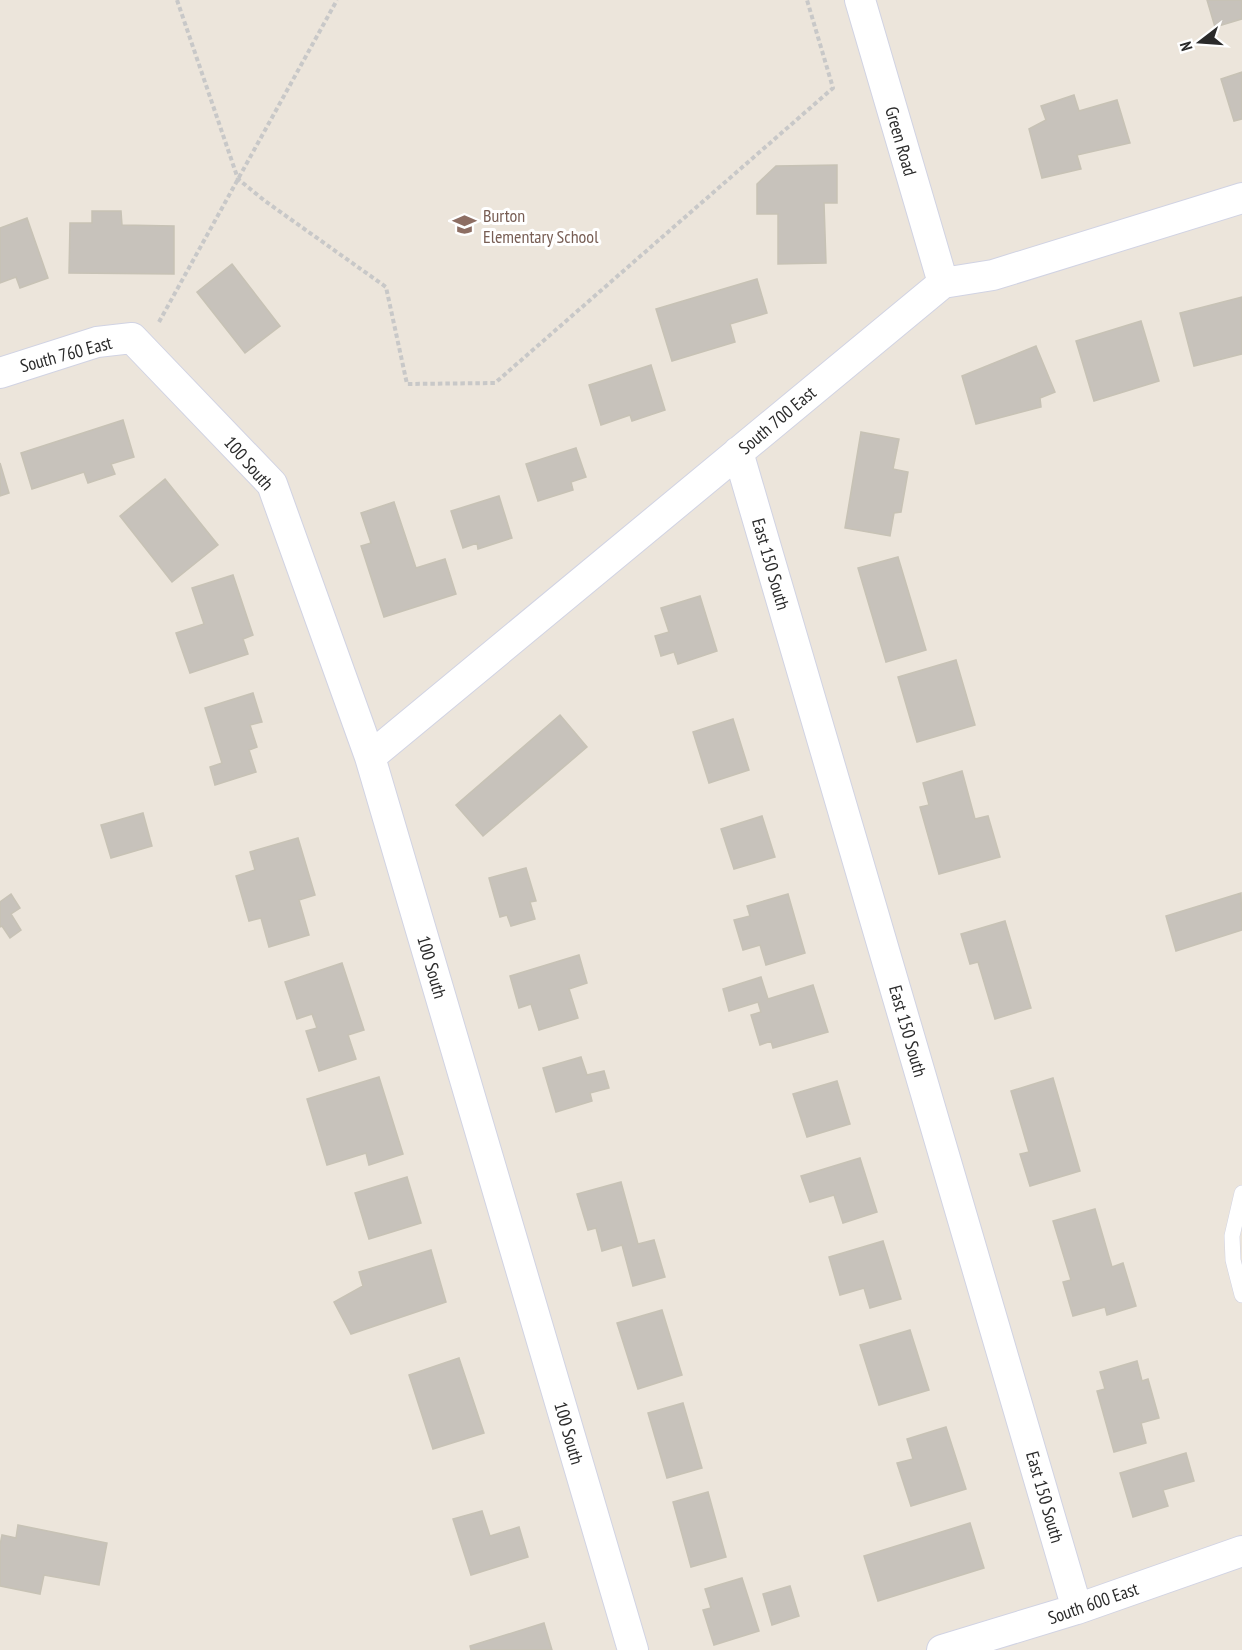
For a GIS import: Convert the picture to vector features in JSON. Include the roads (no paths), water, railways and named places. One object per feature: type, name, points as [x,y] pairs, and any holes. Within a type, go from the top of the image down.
[{"type":"street","name":"Green Road","points":[[860,0],[943,283]]},
{"type":"street","points":[[943,283],[993,275],[1242,198]]},
{"type":"street","name":"South 700 East","points":[[370,757],[943,283]]},
{"type":"street","name":"South 760 East","points":[[0,373],[97,342],[132,338]]},
{"type":"street","name":"100 South","points":[[132,338],[272,484],[370,757],[633,1650]]},
{"type":"street","name":"East 150 South","points":[[738,452],[1077,1610]]},
{"type":"street","name":"South 600 East","points":[[942,1650],[1077,1610],[1242,1551]]},
{"type":"lane","points":[[1242,1193],[1232,1236],[1233,1260],[1242,1295]]},
{"type":"place","name":"Burton Elementary School","points":[[465,225]]}]
